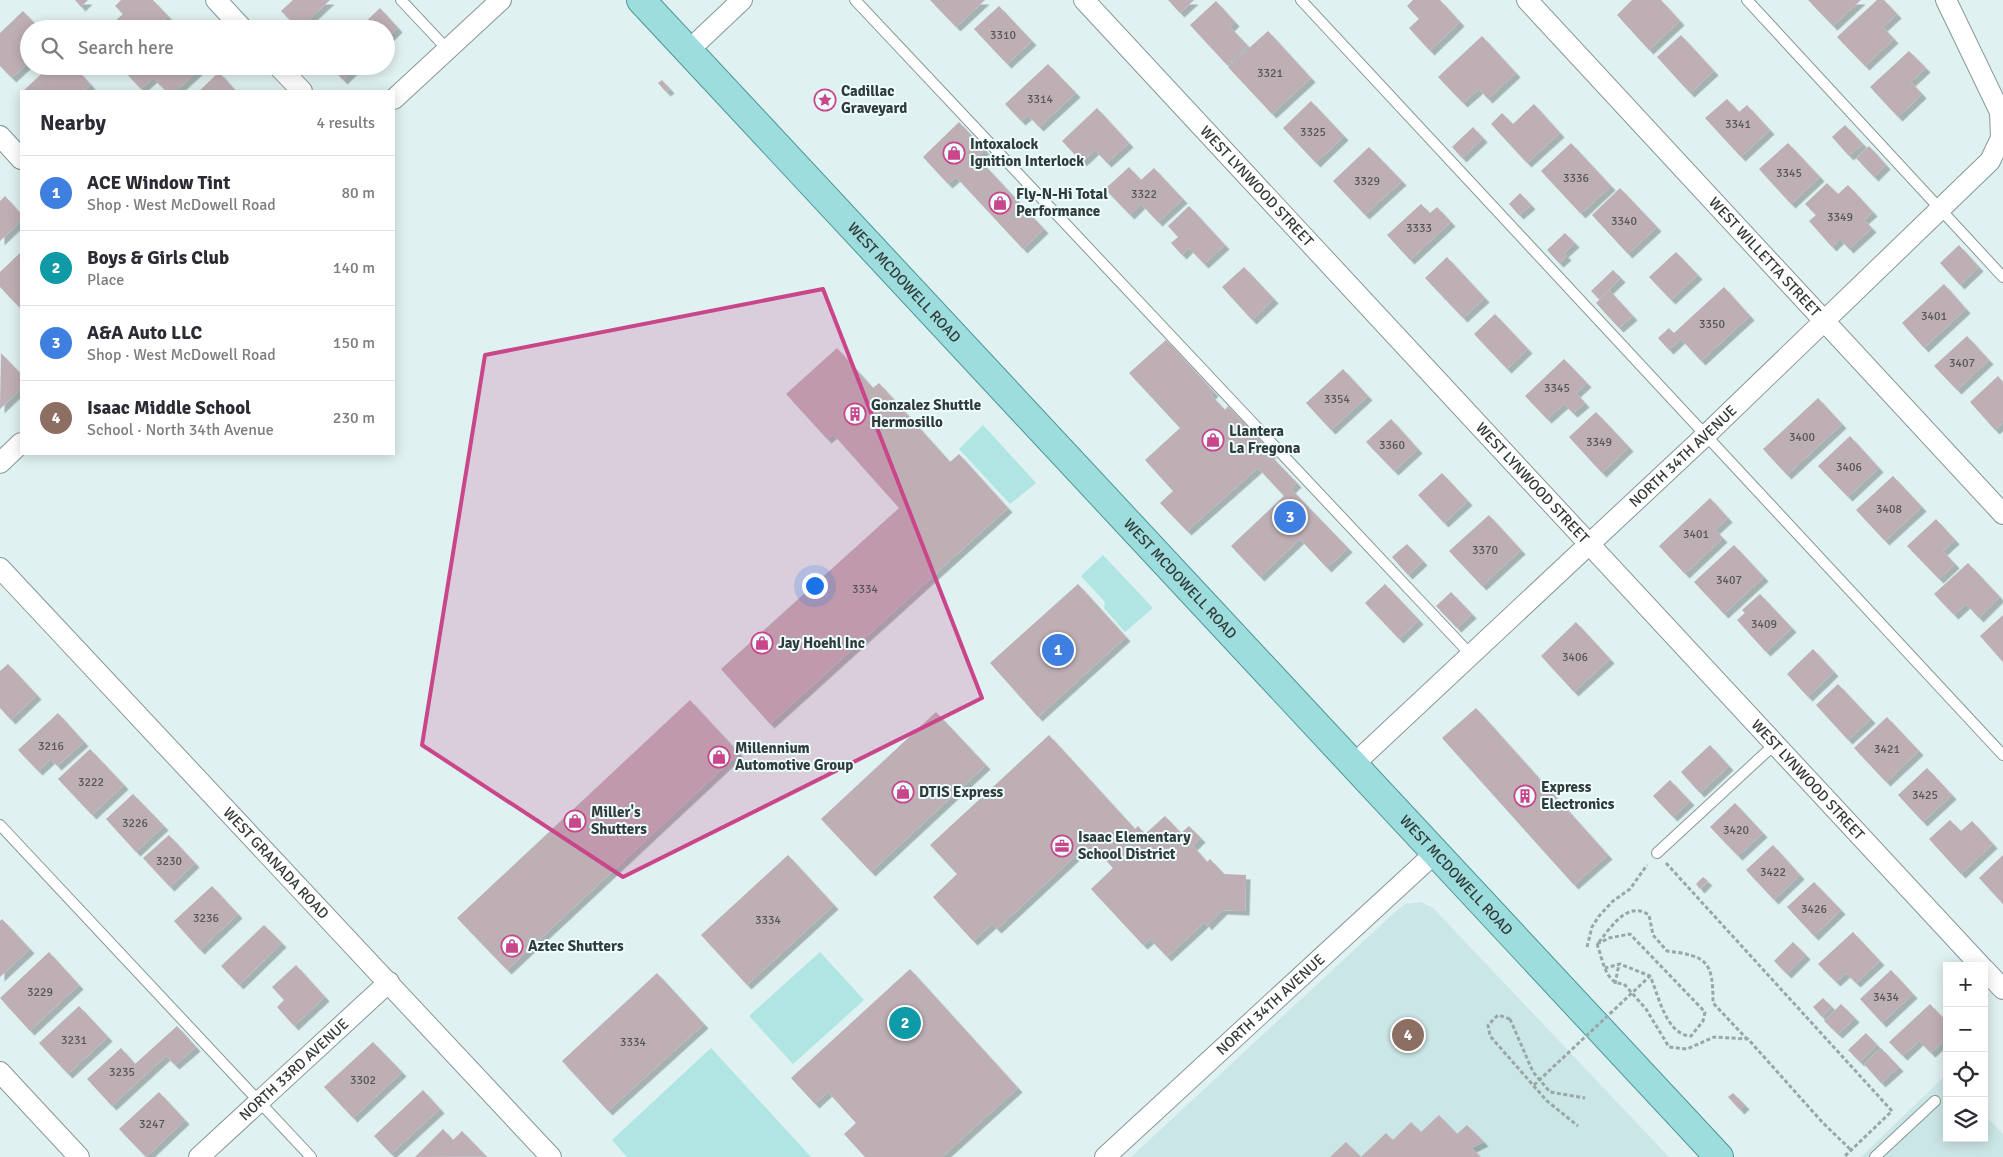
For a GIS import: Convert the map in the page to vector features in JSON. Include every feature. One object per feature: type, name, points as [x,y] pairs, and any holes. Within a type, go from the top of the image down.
[{"type":"main road","name":"WEST MCDOWELL ROAD","points":[[641,0],[1719,1157]]},
{"type":"street","points":[[216,0],[235,20]]},
{"type":"street","points":[[395,98],[501,0]]},
{"type":"street","points":[[688,50],[742,0]]},
{"type":"street","name":"WEST LYNWOOD STREET","points":[[1084,0],[1978,962]]},
{"type":"street","name":"WEST WILLETTA STREET","points":[[1527,0],[2003,514]]},
{"type":"street","name":"NORTH 34TH AVENUE","points":[[1353,765],[1707,434],[1990,161],[2001,138],[2000,112],[1946,0]]},
{"type":"street","points":[[287,75],[301,90]]},
{"type":"street","points":[[0,136],[20,158]]},
{"type":"street","points":[[0,463],[20,444]]},
{"type":"street","name":"WEST GRANADA ROAD","points":[[0,568],[551,1157]]},
{"type":"street","name":"NORTH 34TH AVENUE","points":[[1105,1157],[1436,853]]},
{"type":"street","points":[[1988,973],[2003,989]]},
{"type":"street","name":"NORTH 33RD AVENUE","points":[[199,1157],[389,982]]},
{"type":"street","points":[[0,1072],[79,1157]]},
{"type":"lane","points":[[402,0],[448,50]]},
{"type":"lane","points":[[855,0],[1471,655]]},
{"type":"lane","points":[[1301,0],[2003,754]]},
{"type":"lane","points":[[1747,0],[2003,277]]},
{"type":"lane","points":[[1657,854],[1774,744]]},
{"type":"lane","points":[[0,825],[311,1157]]},
{"type":"lane","points":[[1875,1157],[1935,1101]]},
{"type":"path","points":[[1588,947],[1592,927],[1599,916],[1613,901],[1630,889],[1641,871],[1657,854],[1892,1112],[1844,1157]]},
{"type":"path","points":[[1597,944],[1618,918],[1633,910],[1642,910],[1649,915],[1653,935],[1667,951],[1702,959],[1713,978],[1713,1003],[1823,1123],[1851,1150]]},
{"type":"path","points":[[1597,944],[1609,938],[1630,934],[1705,1012],[1703,1022],[1691,1036],[1681,1036],[1673,1029],[1650,976],[1620,964],[1606,968]]},
{"type":"path","points":[[1597,944],[1610,980],[1615,984],[1624,984],[1646,1009],[1670,1047],[1688,1049],[1714,1037],[1748,1039]]},
{"type":"path","points":[[1615,984],[1620,964]]},
{"type":"path","points":[[1534,1086],[1650,976]]},
{"type":"path","points":[[1578,1126],[1548,1101],[1534,1086],[1490,1036],[1488,1025],[1498,1015],[1510,1019],[1533,1072],[1550,1092],[1585,1098]]},
{"type":"highlighted area","points":[[823,289],[982,698],[623,877],[422,745],[485,355]]},
{"type":"shaded area","points":[[983,425],[1036,483],[1010,504],[959,449]]},
{"type":"shaded area","points":[[1103,555],[1153,608],[1125,632],[1104,608],[1105,602],[1081,576]]},
{"type":"shaded area","points":[[1421,902],[1433,908],[1669,1157],[1131,1157],[1393,914],[1405,904]]},
{"type":"shaded area","points":[[820,952],[864,1000],[793,1064],[749,1016]]},
{"type":"shaded area","points":[[711,1048],[811,1157],[627,1157],[612,1140]]},
{"type":"shaded area","points":[[1943,1078],[1943,1142],[1988,1142],[1988,1118],[2003,1134],[2003,1157],[1861,1157]]},
{"type":"building","points":[[75,0],[88,0],[81,7]]},
{"type":"building","points":[[121,0],[153,0],[168,16],[164,20],[116,20],[123,14],[115,6]]},
{"type":"building","points":[[293,0],[330,0],[309,20],[290,20],[281,11]]},
{"type":"building","points":[[930,0],[985,0],[956,27]]},
{"type":"building","points":[[1168,0],[1194,0],[1180,13]]},
{"type":"building","points":[[1413,0],[1440,0],[1460,22],[1430,51],[1409,28],[1419,19],[1407,6]]},
{"type":"building","points":[[1632,0],[1661,0],[1680,21],[1649,50],[1617,15]]},
{"type":"building","points":[[1808,0],[1861,0],[1833,26]]},
{"type":"building","points":[[1877,0],[1884,0],[1897,14],[1883,27],[1894,39],[1865,66],[1837,37]]},
{"type":"building","points":[[1216,1],[1235,22],[1230,27],[1248,46],[1227,65],[1190,25]]},
{"type":"building","points":[[999,6],[1032,41],[1007,64],[974,29]]},
{"type":"building","points":[[380,8],[391,20],[367,20]]},
{"type":"building","points":[[23,11],[32,20],[20,20],[20,70],[12,78],[0,66],[0,33]]},
{"type":"building","points":[[1268,31],[1311,78],[1272,114],[1228,67]]},
{"type":"building","points":[[1681,35],[1714,71],[1690,93],[1657,57]]},
{"type":"building","points":[[1482,36],[1516,73],[1488,99],[1479,89],[1463,103],[1438,77]]},
{"type":"building","points":[[1909,51],[1926,68],[1911,82],[1922,94],[1898,117],[1870,87]]},
{"type":"building","points":[[1048,64],[1076,93],[1039,127],[1028,115],[1021,121],[1005,104]]},
{"type":"building","points":[[40,75],[82,75],[91,85],[84,90],[24,90]]},
{"type":"building","points":[[128,75],[193,75],[177,90],[165,90],[153,78],[141,89]]},
{"type":"building","points":[[216,75],[222,75],[235,90],[200,90]]},
{"type":"building","points":[[338,75],[348,75],[343,80]]},
{"type":"building","points":[[662,80],[670,89],[666,92],[658,83]]},
{"type":"building","points":[[1727,99],[1739,112],[1747,105],[1770,130],[1741,157],[1705,118]]},
{"type":"building","points":[[1311,101],[1344,136],[1316,163],[1283,128]]},
{"type":"building","points":[[1534,104],[1560,133],[1527,163],[1491,124],[1502,113],[1513,124]]},
{"type":"building","points":[[1097,108],[1129,143],[1107,163],[1095,150],[1082,162],[1062,141]]},
{"type":"building","name":"Fly-N-Hi Total Performance","points":[[959,122],[985,150],[977,157],[1044,229],[1023,249],[956,177],[948,184],[923,157]]},
{"type":"building","points":[[1845,125],[1863,144],[1849,156],[1832,137]]},
{"type":"building","points":[[1473,127],[1483,138],[1462,158],[1452,147]]},
{"type":"building","points":[[1571,143],[1611,186],[1581,214],[1541,171]]},
{"type":"building","points":[[1788,143],[1820,177],[1791,204],[1759,169]]},
{"type":"building","points":[[1869,146],[1886,165],[1874,177],[1856,158]]},
{"type":"building","points":[[1369,147],[1402,181],[1365,215],[1333,181]]},
{"type":"building","points":[[1129,167],[1141,180],[1154,168],[1183,199],[1158,222],[1141,204],[1130,215],[1105,189]]},
{"type":"building","points":[[1827,183],[1838,194],[1848,185],[1873,212],[1864,220],[1872,228],[1849,249],[1840,239],[1832,247],[1809,221],[1816,215],[1805,204]]},
{"type":"building","points":[[1620,188],[1657,227],[1628,254],[1592,215]]},
{"type":"building","points":[[1520,193],[1531,205],[1519,215],[1509,204]]},
{"type":"building","points":[[5,196],[20,213],[20,222],[0,241],[0,201]]},
{"type":"building","points":[[1421,204],[1430,213],[1437,207],[1451,222],[1410,260],[1387,235]]},
{"type":"building","points":[[1189,206],[1225,245],[1204,264],[1189,248],[1182,255],[1171,243],[1178,237],[1168,226]]},
{"type":"building","points":[[1565,233],[1575,243],[1564,253],[1567,256],[1559,263],[1547,250]]},
{"type":"building","points":[[1959,245],[1979,267],[1960,285],[1940,263]]},
{"type":"building","points":[[1676,252],[1698,275],[1671,300],[1649,277]]},
{"type":"building","points":[[20,253],[20,308],[0,287],[0,272]]},
{"type":"building","points":[[1447,257],[1485,298],[1463,318],[1425,278]]},
{"type":"building","points":[[1244,267],[1274,299],[1252,320],[1222,287]]},
{"type":"building","points":[[1613,270],[1621,278],[1599,299],[1591,291]]},
{"type":"building","points":[[1944,284],[1966,309],[1924,348],[1902,323]]},
{"type":"building","points":[[1724,287],[1750,316],[1701,361],[1681,339],[1669,350],[1658,338],[1669,328],[1674,333]]},
{"type":"building","points":[[1609,290],[1633,316],[1619,328],[1596,303]]},
{"type":"building","points":[[1495,314],[1528,349],[1507,369],[1474,334]]},
{"type":"building","points":[[1967,336],[1989,360],[1957,390],[1934,366]]},
{"type":"building","name":"Llantera La Fregona","points":[[1166,340],[1214,392],[1211,395],[1225,410],[1228,406],[1272,453],[1270,455],[1297,483],[1291,489],[1348,548],[1327,568],[1300,539],[1260,577],[1231,546],[1284,496],[1258,468],[1187,531],[1160,503],[1173,491],[1145,460],[1180,428],[1129,373]]},
{"type":"building","points":[[837,348],[873,388],[879,383],[950,462],[959,454],[1008,508],[770,724],[721,669],[899,508],[833,434],[827,439],[786,394]]},
{"type":"building","points":[[1,353],[20,373],[20,390],[0,409]]},
{"type":"building","points":[[1564,359],[1587,383],[1576,393],[1585,403],[1573,413],[1564,404],[1547,419],[1525,396]]},
{"type":"building","points":[[1343,369],[1368,396],[1331,430],[1306,403]]},
{"type":"building","points":[[1998,376],[2003,382],[2003,423],[1995,430],[1970,402]]},
{"type":"building","points":[[1818,398],[1842,424],[1787,475],[1763,449]]},
{"type":"building","points":[[1596,412],[1629,447],[1602,473],[1569,437]]},
{"type":"building","points":[[1391,419],[1418,449],[1394,471],[1366,442]]},
{"type":"building","points":[[1850,436],[1879,468],[1848,497],[1818,466]]},
{"type":"building","points":[[1442,473],[1468,501],[1444,523],[1418,495]]},
{"type":"building","points":[[1893,476],[1922,507],[1885,541],[1856,510]]},
{"type":"building","points":[[1710,498],[1728,518],[1715,530],[1723,538],[1685,574],[1659,546]]},
{"type":"building","points":[[1489,515],[1521,550],[1482,586],[1449,551]]},
{"type":"building","points":[[1936,519],[1955,540],[1943,551],[1955,564],[1939,579],[1907,546]]},
{"type":"building","points":[[1407,544],[1423,561],[1408,575],[1392,557]]},
{"type":"building","points":[[1734,545],[1764,577],[1724,614],[1694,582]]},
{"type":"building","points":[[1968,563],[2000,597],[1979,618],[1966,604],[1954,615],[1934,594]]},
{"type":"building","points":[[1078,584],[1126,637],[1038,717],[990,663]]},
{"type":"building","points":[[1385,584],[1419,620],[1399,639],[1365,603]]},
{"type":"building","points":[[1451,592],[1472,614],[1457,628],[1436,606]]},
{"type":"building","points":[[1760,594],[1792,628],[1766,652],[1737,620],[1745,613],[1742,610]]},
{"type":"building","points":[[2003,615],[2003,662],[1980,636]]},
{"type":"building","points":[[1576,622],[1610,659],[1574,692],[1541,656]]},
{"type":"building","points":[[1813,649],[1834,672],[1808,697],[1787,674]]},
{"type":"building","points":[[8,664],[37,695],[11,720],[0,708],[0,671]]},
{"type":"building","points":[[1838,684],[1871,719],[1848,740],[1816,705]]},
{"type":"building","points":[[690,700],[739,753],[507,970],[457,918]]},
{"type":"building","name":"Express Electronics","points":[[1476,708],[1608,855],[1574,885],[1442,738]]},
{"type":"building","name":"DTIS Express","points":[[936,712],[986,765],[871,872],[821,819]]},
{"type":"building","points":[[58,713],[84,742],[57,766],[51,759],[38,771],[18,750]]},
{"type":"building","points":[[1887,717],[1919,751],[1886,782],[1854,748]]},
{"type":"building","name":"Isaac Elementary School District","points":[[1049,735],[1135,829],[1138,826],[1145,834],[1165,816],[1181,833],[1189,826],[1201,838],[1193,846],[1207,862],[1210,859],[1224,874],[1246,875],[1245,911],[1223,910],[1207,926],[1205,922],[1167,957],[1150,939],[1143,945],[1091,889],[1113,868],[1094,847],[1089,851],[1085,847],[997,929],[992,924],[973,941],[933,897],[957,874],[930,845]]},
{"type":"building","points":[[1710,745],[1729,766],[1700,793],[1681,772]]},
{"type":"building","points":[[90,749],[124,785],[92,815],[58,779]]},
{"type":"building","points":[[1927,768],[1952,795],[1923,822],[1898,795]]},
{"type":"building","points":[[1670,780],[1690,801],[1673,817],[1653,796]]},
{"type":"building","points":[[133,794],[164,826],[136,852],[106,819]]},
{"type":"building","points":[[1735,803],[1763,833],[1738,856],[1710,827]]},
{"type":"building","points":[[1950,820],[1961,831],[1972,821],[1993,844],[1961,874],[1929,839]]},
{"type":"building","points":[[169,835],[195,863],[170,887],[143,858]]},
{"type":"building","points":[[1773,845],[1800,875],[1774,900],[1746,870]]},
{"type":"building","points":[[788,855],[834,905],[747,985],[701,935]]},
{"type":"building","points":[[2003,855],[2003,904],[1979,878]]},
{"type":"building","points":[[1703,877],[1708,881],[1700,889],[1696,884]]},
{"type":"building","points":[[1814,882],[1841,910],[1814,936],[1787,907]]},
{"type":"building","points":[[212,886],[238,914],[200,950],[174,921]]},
{"type":"building","points":[[2,919],[30,949],[0,977],[0,921]]},
{"type":"building","points":[[264,925],[282,943],[239,985],[221,966]]},
{"type":"building","points":[[1853,932],[1880,961],[1856,983],[1846,973],[1836,982],[1818,964]]},
{"type":"building","points":[[1793,942],[1806,955],[1787,974],[1774,961]]},
{"type":"building","points":[[49,952],[79,985],[30,1031],[0,998]]},
{"type":"building","points":[[296,965],[325,997],[294,1026],[277,1007],[284,1000],[272,987]]},
{"type":"building","points":[[910,969],[1018,1088],[942,1157],[865,1157],[844,1134],[856,1123],[828,1092],[815,1104],[791,1078]]},
{"type":"building","points":[[1891,970],[1913,994],[1882,1023],[1860,999]]},
{"type":"building","points":[[657,973],[704,1024],[608,1111],[562,1061]]},
{"type":"building","points":[[1823,998],[1832,1007],[1822,1017],[1813,1007]]},
{"type":"building","points":[[1841,1004],[1855,1018],[1838,1034],[1824,1021]]},
{"type":"building","points":[[1930,1004],[1943,1018],[1943,1042],[1931,1053],[1919,1041],[1903,1056],[1889,1042]]},
{"type":"building","points":[[79,1006],[108,1037],[68,1074],[39,1043]]},
{"type":"building","points":[[177,1026],[196,1047],[175,1065],[166,1056],[112,1106],[87,1079],[121,1048],[135,1064]]},
{"type":"building","points":[[1866,1033],[1877,1045],[1860,1062],[1848,1050]]},
{"type":"building","points":[[373,1042],[402,1072],[353,1118],[324,1087]]},
{"type":"building","points":[[1881,1048],[1899,1067],[1881,1083],[1864,1064]]},
{"type":"building","points":[[423,1090],[440,1109],[391,1154],[374,1136]]},
{"type":"building","points":[[159,1092],[185,1120],[146,1157],[119,1129]]},
{"type":"building","points":[[1733,1093],[1745,1105],[1740,1110],[1728,1097]]},
{"type":"building","points":[[1439,1115],[1457,1134],[1467,1125],[1484,1142],[1472,1148],[1480,1157],[1361,1157],[1386,1133],[1393,1140],[1411,1122],[1421,1132]]},
{"type":"building","points":[[443,1129],[453,1140],[462,1131],[486,1156],[415,1157]]},
{"type":"building","points":[[1346,1142],[1361,1157],[1330,1157]]},
{"type":"place","name":"Cadillac Graveyard","points":[[825,100]]},
{"type":"place","name":"Intoxalock Ignition Interlock","points":[[954,153]]},
{"type":"place","name":"Fly-N-Hi Total Performance","points":[[1000,203]]},
{"type":"place","name":"Gonzalez Shuttle Hermosillo","points":[[855,414]]},
{"type":"place","name":"Llantera La Fregona","points":[[1213,440]]},
{"type":"place","name":"A&A Auto LLC","points":[[1290,517]]},
{"type":"place","name":"Jay Hoehl Inc","points":[[762,643]]},
{"type":"place","name":"ACE Window Tint","points":[[1058,650]]},
{"type":"place","name":"Millennium Automotive Group","points":[[719,757]]},
{"type":"place","name":"DTIS Express","points":[[903,792]]},
{"type":"place","name":"Express Electronics","points":[[1525,796]]},
{"type":"place","name":"Miller's Shutters","points":[[575,821]]},
{"type":"place","name":"Isaac Elementary School District","points":[[1062,846]]},
{"type":"place","name":"Aztec Shutters","points":[[512,946]]},
{"type":"place","name":"Boys & Girls Club","points":[[905,1023]]},
{"type":"place","name":"Isaac Middle School","points":[[1408,1035]]}]
